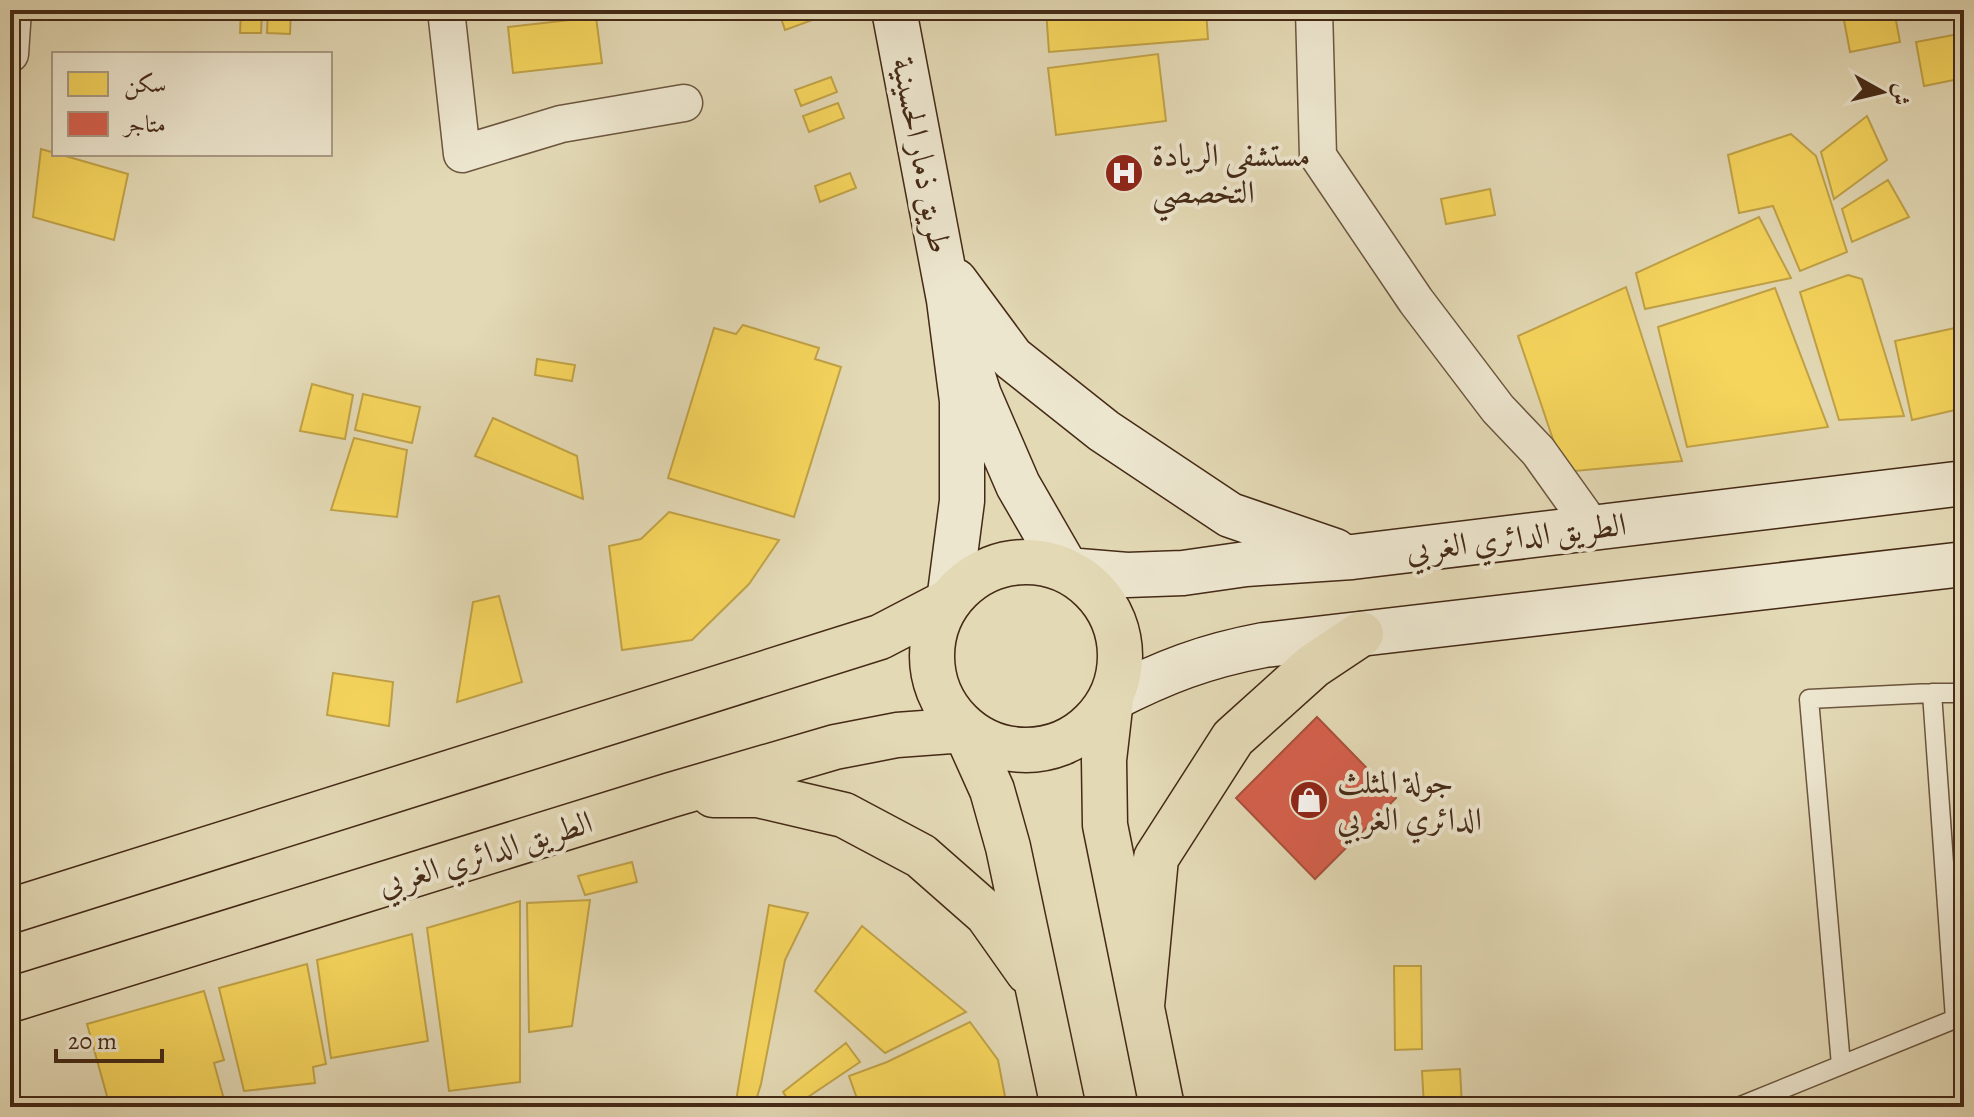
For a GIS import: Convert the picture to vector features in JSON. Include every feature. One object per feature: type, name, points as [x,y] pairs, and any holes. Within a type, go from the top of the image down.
[{"type":"main road","name":"طريق ذمار الحسينية","points":[[894,10],[946,282]]},
{"type":"main road","points":[[946,282],[1012,358],[1104,431],[1230,515],[1352,557]]},
{"type":"main road","points":[[946,282],[979,395],[1012,472],[1067,570]]},
{"type":"main road","points":[[946,282],[962,401],[962,501],[949,601],[936,626],[931,654],[935,682],[946,708],[965,730],[992,790],[1008,847],[1063,1107]]},
{"type":"main road","name":"الطريق الدائري الغربي","points":[[1067,570],[1127,575],[1183,573],[1246,564],[1352,557],[1964,483]]},
{"type":"main road","points":[[10,911],[880,637],[949,601],[973,577],[1003,563],[1035,561],[1067,570],[1092,587],[1110,612],[1119,640],[1120,671],[1111,699],[1104,760],[1105,825],[1162,1107]]},
{"type":"main road","points":[[965,730],[990,744],[1017,751],[1045,749],[1071,739],[1094,722],[1111,699],[1165,672],[1217,654],[1264,645],[1964,564]]},
{"type":"main road","points":[[1142,1006],[1156,858],[1233,738],[1313,666],[1361,634]]},
{"type":"main road","name":"الطريق الدائري الغربي","points":[[10,1000],[835,747],[897,735],[965,730]]},
{"type":"main road","points":[[671,795],[758,795],[844,815],[921,856],[987,914],[1038,986]]},
{"type":"street","points":[[10,54],[13,10]]},
{"type":"street","points":[[446,10],[462,154],[561,124],[684,103]]},
{"type":"street","points":[[1314,10],[1318,156],[1416,301],[1498,409],[1538,451],[1593,528]]},
{"type":"lane","points":[[1738,1107],[1959,1018],[1932,693]]},
{"type":"lane","points":[[1841,1065],[1809,699],[1964,693]]},
{"type":"building: سكن","points":[[241,10],[262,10],[261,33],[240,33]]},
{"type":"building: سكن","points":[[268,10],[291,10],[290,34],[267,33]]},
{"type":"building: سكن","points":[[792,10],[819,10],[821,17],[785,30],[780,15]]},
{"type":"building: سكن","points":[[1046,10],[1206,10],[1208,39],[1049,52]]},
{"type":"building: سكن","points":[[1842,10],[1894,10],[1900,42],[1850,52]]},
{"type":"building: سكن","points":[[1913,10],[1964,10],[1964,13],[1914,19]]},
{"type":"building: سكن","points":[[596,17],[602,63],[513,73],[508,27]]},
{"type":"building: سكن","points":[[1964,33],[1964,78],[1924,86],[1916,42]]},
{"type":"building: سكن","points":[[1158,54],[1166,121],[1056,135],[1048,68]]},
{"type":"building: سكن","points":[[831,77],[837,92],[801,106],[795,90]]},
{"type":"building: سكن","points":[[838,103],[844,118],[809,132],[803,116]]},
{"type":"building: سكن","points":[[1867,116],[1887,160],[1834,199],[1821,152]]},
{"type":"building: سكن","points":[[1791,134],[1816,156],[1847,252],[1800,271],[1773,206],[1739,213],[1728,155]]},
{"type":"building: سكن","points":[[41,149],[52,152],[52,156],[65,156],[128,174],[114,240],[33,217]]},
{"type":"building: سكن","points":[[850,173],[856,188],[820,202],[815,186]]},
{"type":"building: سكن","points":[[1888,180],[1909,217],[1852,242],[1842,209]]},
{"type":"building: سكن","points":[[1490,189],[1495,215],[1446,224],[1441,199]]},
{"type":"building: سكن","points":[[1759,217],[1791,278],[1645,309],[1636,273]]},
{"type":"building: سكن","points":[[1848,275],[1862,279],[1904,416],[1839,420],[1800,292]]},
{"type":"building: سكن","points":[[1626,287],[1682,461],[1564,472],[1518,336]]},
{"type":"building: سكن","points":[[1775,288],[1828,427],[1687,447],[1658,327]]},
{"type":"building: سكن","points":[[743,325],[819,348],[815,359],[841,367],[794,517],[668,478],[714,328],[736,334]]},
{"type":"building: سكن","points":[[1964,326],[1964,408],[1912,420],[1895,341]]},
{"type":"building: سكن","points":[[537,359],[575,365],[572,381],[535,375]]},
{"type":"building: سكن","points":[[312,384],[353,395],[345,439],[300,431]]},
{"type":"building: سكن","points":[[363,394],[420,407],[412,443],[355,430]]},
{"type":"building: سكن","points":[[493,418],[577,456],[583,499],[475,456]]},
{"type":"building: سكن","points":[[354,438],[407,450],[397,517],[331,510]]},
{"type":"building: سكن","points":[[669,512],[779,540],[749,584],[692,640],[622,650],[609,546],[641,539]]},
{"type":"building: سكن","points":[[499,596],[522,682],[457,702],[473,602]]},
{"type":"building: سكن","points":[[333,673],[393,682],[389,726],[327,715]]},
{"type":"building: سكن","points":[[632,862],[637,882],[585,895],[578,876]]},
{"type":"building: سكن","points":[[590,900],[572,1026],[529,1032],[527,903]]},
{"type":"building: سكن","points":[[520,901],[520,1082],[449,1091],[427,928]]},
{"type":"building: سكن","points":[[769,905],[808,913],[785,960],[754,1107],[735,1107]]},
{"type":"building: سكن","points":[[862,926],[966,1012],[885,1053],[815,991]]},
{"type":"building: سكن","points":[[412,934],[428,1041],[331,1058],[317,960]]},
{"type":"building: سكن","points":[[307,964],[326,1064],[313,1067],[315,1083],[244,1091],[219,988]]},
{"type":"building: سكن","points":[[1394,966],[1421,966],[1422,1049],[1395,1050]]},
{"type":"building: سكن","points":[[204,991],[224,1060],[214,1063],[226,1107],[110,1107],[87,1024]]},
{"type":"building: سكن","points":[[970,1022],[998,1060],[1007,1107],[860,1107],[849,1076],[887,1062]]},
{"type":"building: سكن","points":[[846,1043],[860,1062],[793,1107],[783,1092]]},
{"type":"building: سكن","points":[[1460,1069],[1462,1107],[1424,1107],[1422,1071]]},
{"type":"building: متاجر","points":[[1317,717],[1396,798],[1315,879],[1236,798]]},
{"type":"place","name":"مستشفى الريادة التخصصي","points":[[1124,173]]},
{"type":"place","name":"جولة المثلث الدائري الغربي","points":[[1309,800]]}]
